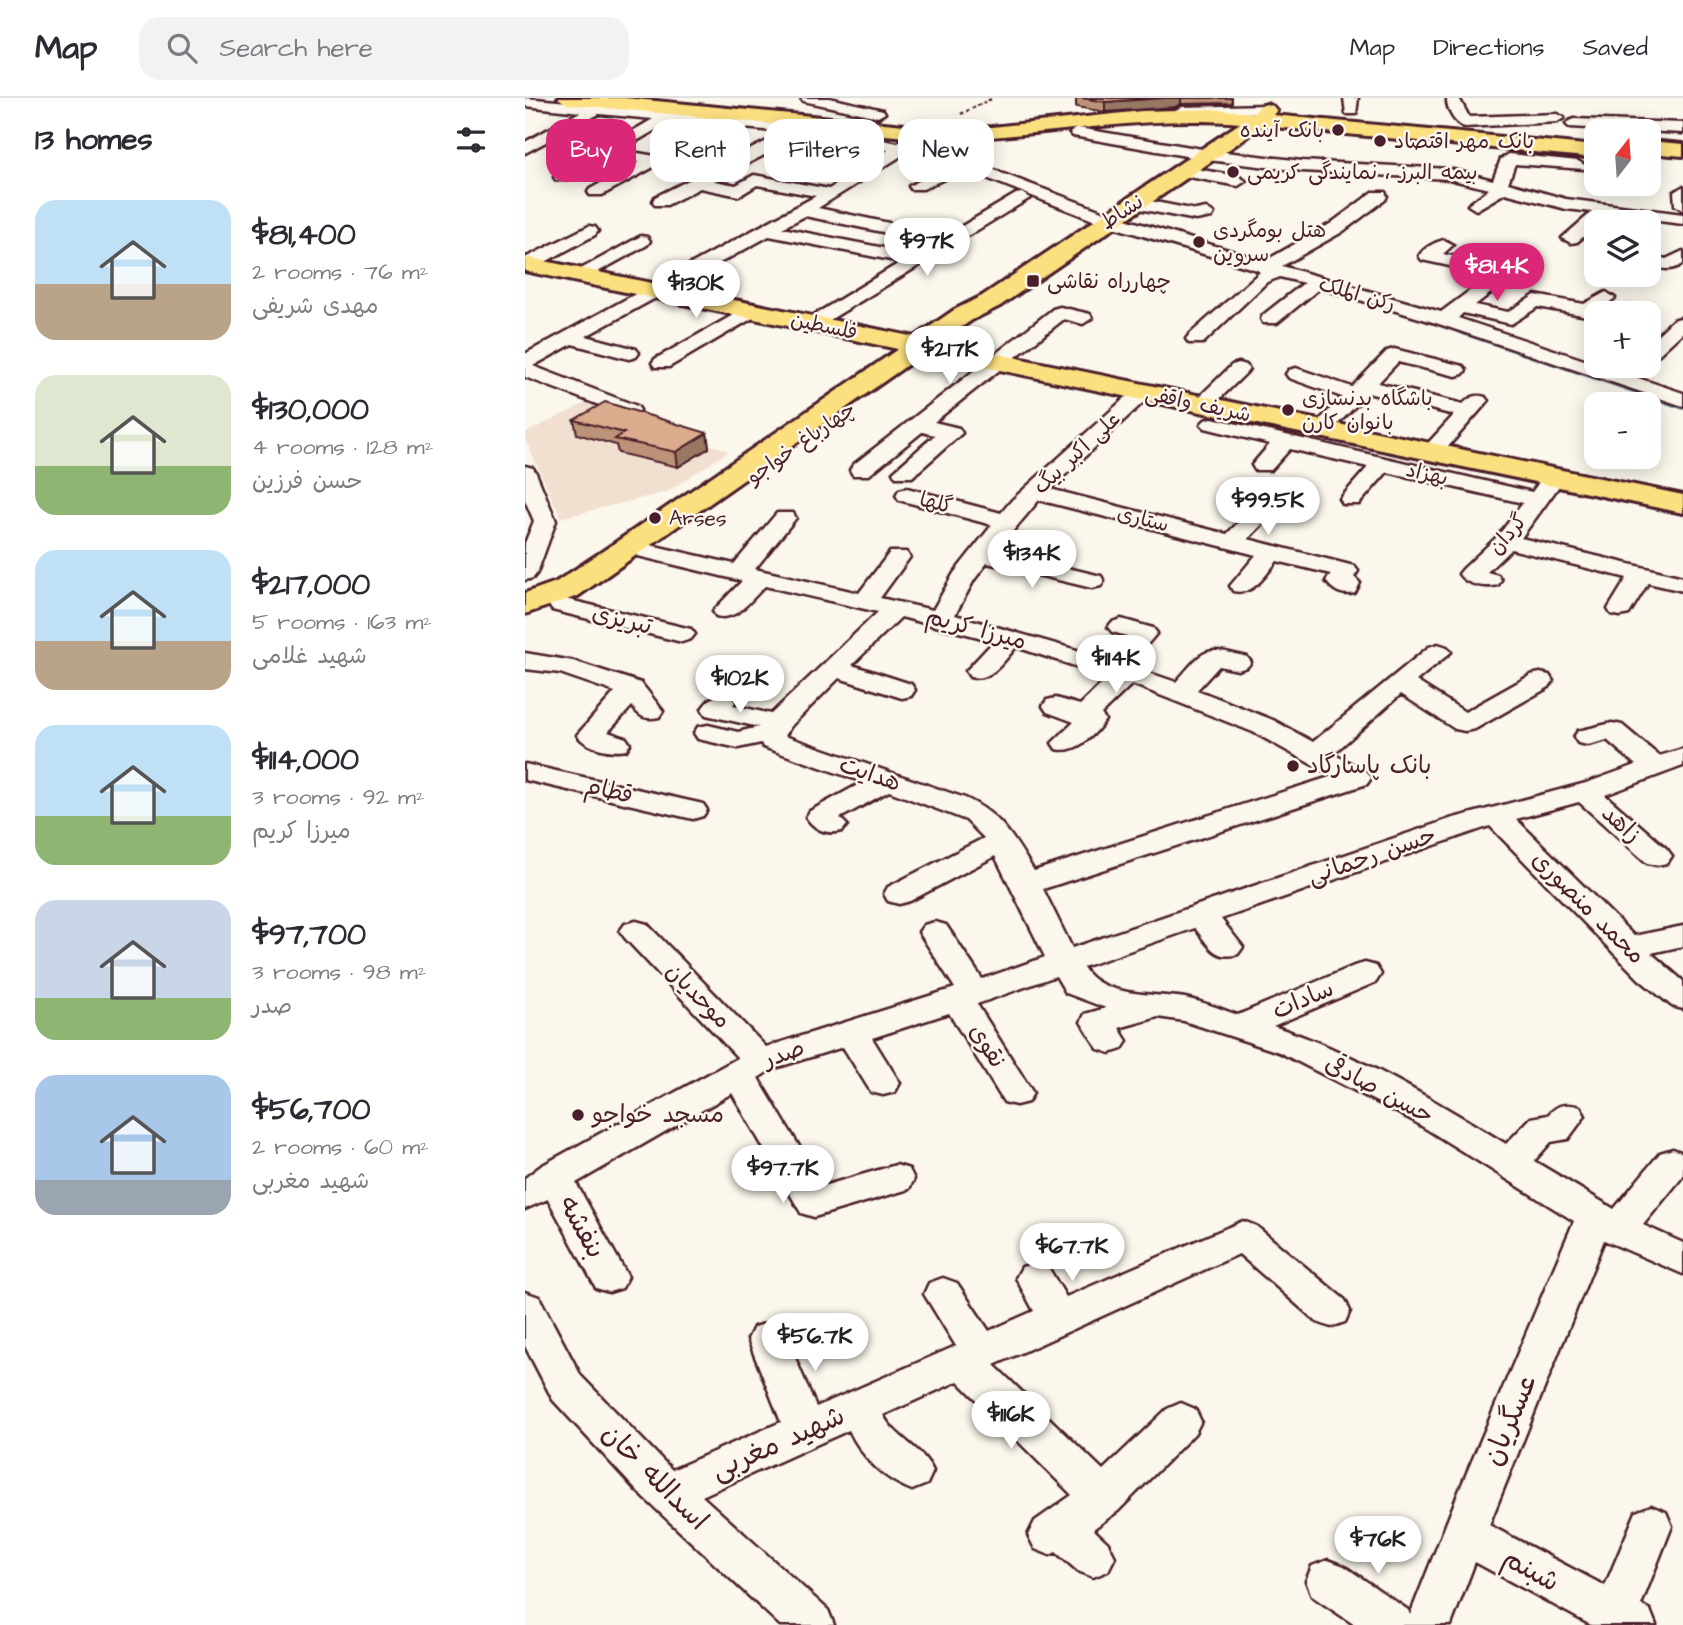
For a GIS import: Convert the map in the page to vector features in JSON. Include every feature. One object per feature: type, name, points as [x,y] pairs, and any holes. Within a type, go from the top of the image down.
[{"type":"main road","points":[[567,98],[898,139]]},
{"type":"main road","points":[[1273,107],[1296,120],[1328,124],[1578,175]]},
{"type":"main road","points":[[994,132],[1142,117],[1213,115],[1273,107],[1328,124]]},
{"type":"main road","name":"نشاط","points":[[922,354],[963,315],[991,301],[1184,172],[1273,107]]},
{"type":"main road","points":[[1142,117],[1195,123],[1236,136],[1328,124],[1463,127],[1578,175]]},
{"type":"main road","points":[[1661,148],[1683,150]]},
{"type":"main road","points":[[1661,157],[1683,158]]},
{"type":"main road","name":"فلسطین","points":[[526,264],[811,323],[922,354]]},
{"type":"main road","name":"نشاط","points":[[922,354],[966,329],[979,318],[991,301]]},
{"type":"main road","points":[[966,329],[970,343],[992,361]]},
{"type":"main road","name":"شریف واقفی","points":[[922,354],[992,361],[1143,392],[1207,414],[1324,437],[1431,452],[1683,505]]},
{"type":"main road","name":"چهارباغ خواجو","points":[[525,627],[646,551],[922,354]]},
{"type":"main road","name":"چهارباغ خواجو","points":[[525,604],[567,589],[922,354]]},
{"type":"street","points":[[615,98],[951,131],[1170,112],[1273,107]]},
{"type":"street","points":[[808,98],[878,113]]},
{"type":"street","points":[[1453,100],[1463,127],[1557,118]]},
{"type":"street","points":[[525,102],[764,125]]},
{"type":"street","points":[[525,148],[597,109]]},
{"type":"street","points":[[636,134],[669,116]]},
{"type":"street","points":[[1574,124],[1584,125]]},
{"type":"street","points":[[1661,128],[1683,128]]},
{"type":"street","points":[[1078,133],[1207,155],[1302,166],[1449,174],[1501,187],[1578,175]]},
{"type":"street","points":[[884,156],[898,144]]},
{"type":"street","points":[[661,201],[764,151]]},
{"type":"street","points":[[636,157],[655,160],[636,170]]},
{"type":"street","points":[[1476,205],[1501,187],[1509,159],[1578,175],[1606,209],[1610,210]]},
{"type":"street","points":[[1289,184],[1302,166]]},
{"type":"street","points":[[1184,172],[1238,181]]},
{"type":"street","points":[[811,323],[919,260],[1017,184],[1035,175]]},
{"type":"street","points":[[994,176],[1017,184],[1070,220],[1075,234],[1074,244]]},
{"type":"street","points":[[994,176],[1017,184]]},
{"type":"street","points":[[698,183],[739,191],[754,180],[832,194]]},
{"type":"street","points":[[596,192],[614,182]]},
{"type":"street","points":[[525,362],[656,292],[850,182]]},
{"type":"street","points":[[917,186],[924,182]]},
{"type":"street","name":"رکن الملک","points":[[1017,184],[1109,220],[1268,272],[1379,305],[1443,319],[1619,381],[1683,400]]},
{"type":"street","points":[[1196,339],[1268,272],[1373,200],[1395,209]]},
{"type":"street","points":[[1135,203],[1196,215],[1206,213]]},
{"type":"street","points":[[1571,238],[1606,209]]},
{"type":"street","points":[[802,211],[897,230]]},
{"type":"street","points":[[1661,218],[1683,219]]},
{"type":"street","points":[[1339,225],[1360,230]]},
{"type":"street","points":[[766,230],[919,260]]},
{"type":"street","points":[[526,264],[589,232]]},
{"type":"street","name":"رکن الملک","points":[[1129,240],[1268,272]]},
{"type":"street","points":[[579,275],[641,241]]},
{"type":"street","points":[[1444,245],[1428,256],[1505,273]]},
{"type":"street","points":[[1443,319],[1528,256]]},
{"type":"street","points":[[1661,263],[1669,265],[1683,256]]},
{"type":"street","points":[[526,264],[656,292]]},
{"type":"street","points":[[1269,319],[1312,286]]},
{"type":"street","points":[[1459,307],[1511,318],[1535,301],[1587,310],[1606,298]]},
{"type":"street","name":"رکن الملک","points":[[1379,305],[1612,392]]},
{"type":"street","points":[[662,363],[750,311],[922,354]]},
{"type":"street","points":[[861,470],[992,361],[1060,313],[1083,318]]},
{"type":"street","points":[[1661,342],[1680,324],[1683,325]]},
{"type":"street","points":[[569,338],[629,353]]},
{"type":"street","points":[[1324,437],[1360,390],[1395,355],[1456,370]]},
{"type":"street","points":[[1207,414],[1239,369]]},
{"type":"street","points":[[525,370],[630,410]]},
{"type":"street","points":[[1296,374],[1360,390],[1475,405],[1431,452]]},
{"type":"street","points":[[1619,381],[1622,378]]},
{"type":"street","name":"علی اکبر بیگ","points":[[940,619],[963,578],[1007,522],[1035,492],[1143,392]]},
{"type":"street","name":"رکن الملک","points":[[1661,409],[1683,416]]},
{"type":"street","name":"بهزاد","points":[[1207,414],[1286,442],[1324,437],[1352,457],[1537,500]]},
{"type":"street","name":"گلها","points":[[916,424],[951,433],[905,484],[1007,522]]},
{"type":"street","points":[[1263,465],[1286,442]]},
{"type":"street","points":[[1336,473],[1352,457]]},
{"type":"street","points":[[1351,499],[1382,464]]},
{"type":"street","points":[[525,573],[545,521],[526,477]]},
{"type":"street","name":"گردان","points":[[1489,580],[1471,574],[1506,541],[1555,478]]},
{"type":"street","name":"ستاری","points":[[1035,492],[1346,571],[1338,581],[1348,583],[1346,588]]},
{"type":"street","points":[[1232,542],[1272,501]]},
{"type":"street","points":[[725,611],[785,518]]},
{"type":"street","points":[[1506,541],[1683,584]]},
{"type":"street","name":"میرزا کریم","points":[[646,551],[866,600],[1011,638],[1120,672],[1263,726],[1357,778],[1026,884]]},
{"type":"street","points":[[1242,586],[1272,552]]},
{"type":"street","points":[[982,555],[1092,581]]},
{"type":"street","points":[[866,600],[898,557]]},
{"type":"street","points":[[1620,609],[1641,573]]},
{"type":"street","name":"تبریزی","points":[[561,605],[682,634]]},
{"type":"street","points":[[708,733],[738,740],[774,729],[896,608]]},
{"type":"street","points":[[1084,716],[1120,672],[1144,633],[1121,627]]},
{"type":"street","points":[[979,671],[1011,638]]},
{"type":"street","points":[[1315,755],[1438,652]]},
{"type":"street","points":[[1180,693],[1213,657],[1238,662]]},
{"type":"street","points":[[525,662],[632,689],[650,711]]},
{"type":"street","points":[[835,668],[902,690]]},
{"type":"street","points":[[1399,682],[1465,723],[1540,681]]},
{"type":"street","points":[[616,744],[591,735],[632,689]]},
{"type":"street","points":[[722,702],[715,709],[774,729]]},
{"type":"street","points":[[1056,706],[1092,720],[1066,743]]},
{"type":"street","name":"هدایت","points":[[774,729],[773,741],[904,780],[976,814],[992,828],[1026,884],[1064,962]]},
{"type":"street","points":[[1588,737],[1612,731],[1655,767]]},
{"type":"street","name":"حسن رحمانی","points":[[1064,962],[1460,825],[1585,792],[1683,757]]},
{"type":"street","name":"قطام","points":[[525,772],[693,810]]},
{"type":"street","points":[[832,825],[820,817],[904,780]]},
{"type":"street","name":"زاهد","points":[[1585,792],[1657,856]]},
{"type":"street","name":"محمد منصوری","points":[[1496,815],[1627,948],[1683,998]]},
{"type":"street","points":[[899,894],[1000,841]]},
{"type":"street","points":[[1201,915],[1227,947]]},
{"type":"street","name":"موحدیان","points":[[636,931],[749,1067],[814,1203],[896,1179]]},
{"type":"street","name":"نقوی","points":[[935,932],[1016,1093]]},
{"type":"street","points":[[1627,948],[1683,936]]},
{"type":"street","name":"صدر","points":[[540,1186],[749,1067],[1064,962]]},
{"type":"street","name":"حسن صادقی","points":[[1064,962],[1077,985],[1095,994],[1119,1001],[1187,1010],[1291,1044],[1424,1111],[1606,1223],[1683,1259]]},
{"type":"street","name":"سادات","points":[[1241,1027],[1365,974]]},
{"type":"street","points":[[1110,1041],[1097,1022],[1160,1006]]},
{"type":"street","points":[[851,1032],[883,1083]]},
{"type":"street","points":[[1510,1164],[1543,1127],[1556,1130],[1568,1116]]},
{"type":"street","name":"عسگریان","points":[[1429,1625],[1465,1534],[1606,1223],[1673,1163]]},
{"type":"street","name":"بنفشه","points":[[540,1186],[609,1277]]},
{"type":"street","name":"شهید مغربی","points":[[667,1492],[1243,1236],[1331,1311]]},
{"type":"street","points":[[1035,1278],[1058,1318]]},
{"type":"street","points":[[943,1294],[973,1356],[1103,1498]]},
{"type":"street","name":"اسدالله خان","points":[[525,1308],[567,1388],[667,1492],[812,1625]]},
{"type":"street","points":[[768,1339],[805,1431]]},
{"type":"street","points":[[858,1408],[874,1441],[912,1471]]},
{"type":"street","points":[[1093,1556],[1055,1532],[1103,1498],[1181,1421]]},
{"type":"street","points":[[1625,1620],[1651,1526]]},
{"type":"street","name":"شبنم","points":[[1465,1534],[1625,1620]]},
{"type":"street","points":[[1328,1581],[1392,1625]]},
{"type":"shaded area","points":[[586,403],[729,451],[667,492],[561,518],[525,439],[525,433]]},
{"type":"building","points":[[1082,98],[1163,98],[1105,102]]},
{"type":"building","points":[[605,402],[707,433],[676,452],[615,439],[624,433],[574,420]]},
{"type":"waterway","points":[[1145,238],[1362,301]]},
{"type":"waterway","points":[[1409,315],[1683,408]]},
{"type":"place","name":"بانک آینده","points":[[1338,130]]},
{"type":"place","name":"بانک مهر اقتصاد","points":[[1380,141]]},
{"type":"place","name":"بیمه البرز ، نمایندگی کریمی","points":[[1233,172]]},
{"type":"place","name":"هتل بومگردی سروین","points":[[1199,242]]},
{"type":"place","name":"چهارراه نقاشی","points":[[1033,281]]},
{"type":"place","name":"باشگاه بدنسازی بانوان کارن","points":[[1288,410]]},
{"type":"place","name":"Arses","points":[[655,518]]},
{"type":"place","name":"بانک پاسارگاد","points":[[1293,766]]},
{"type":"place","name":"مسجد خواجو","points":[[578,1115]]}]
